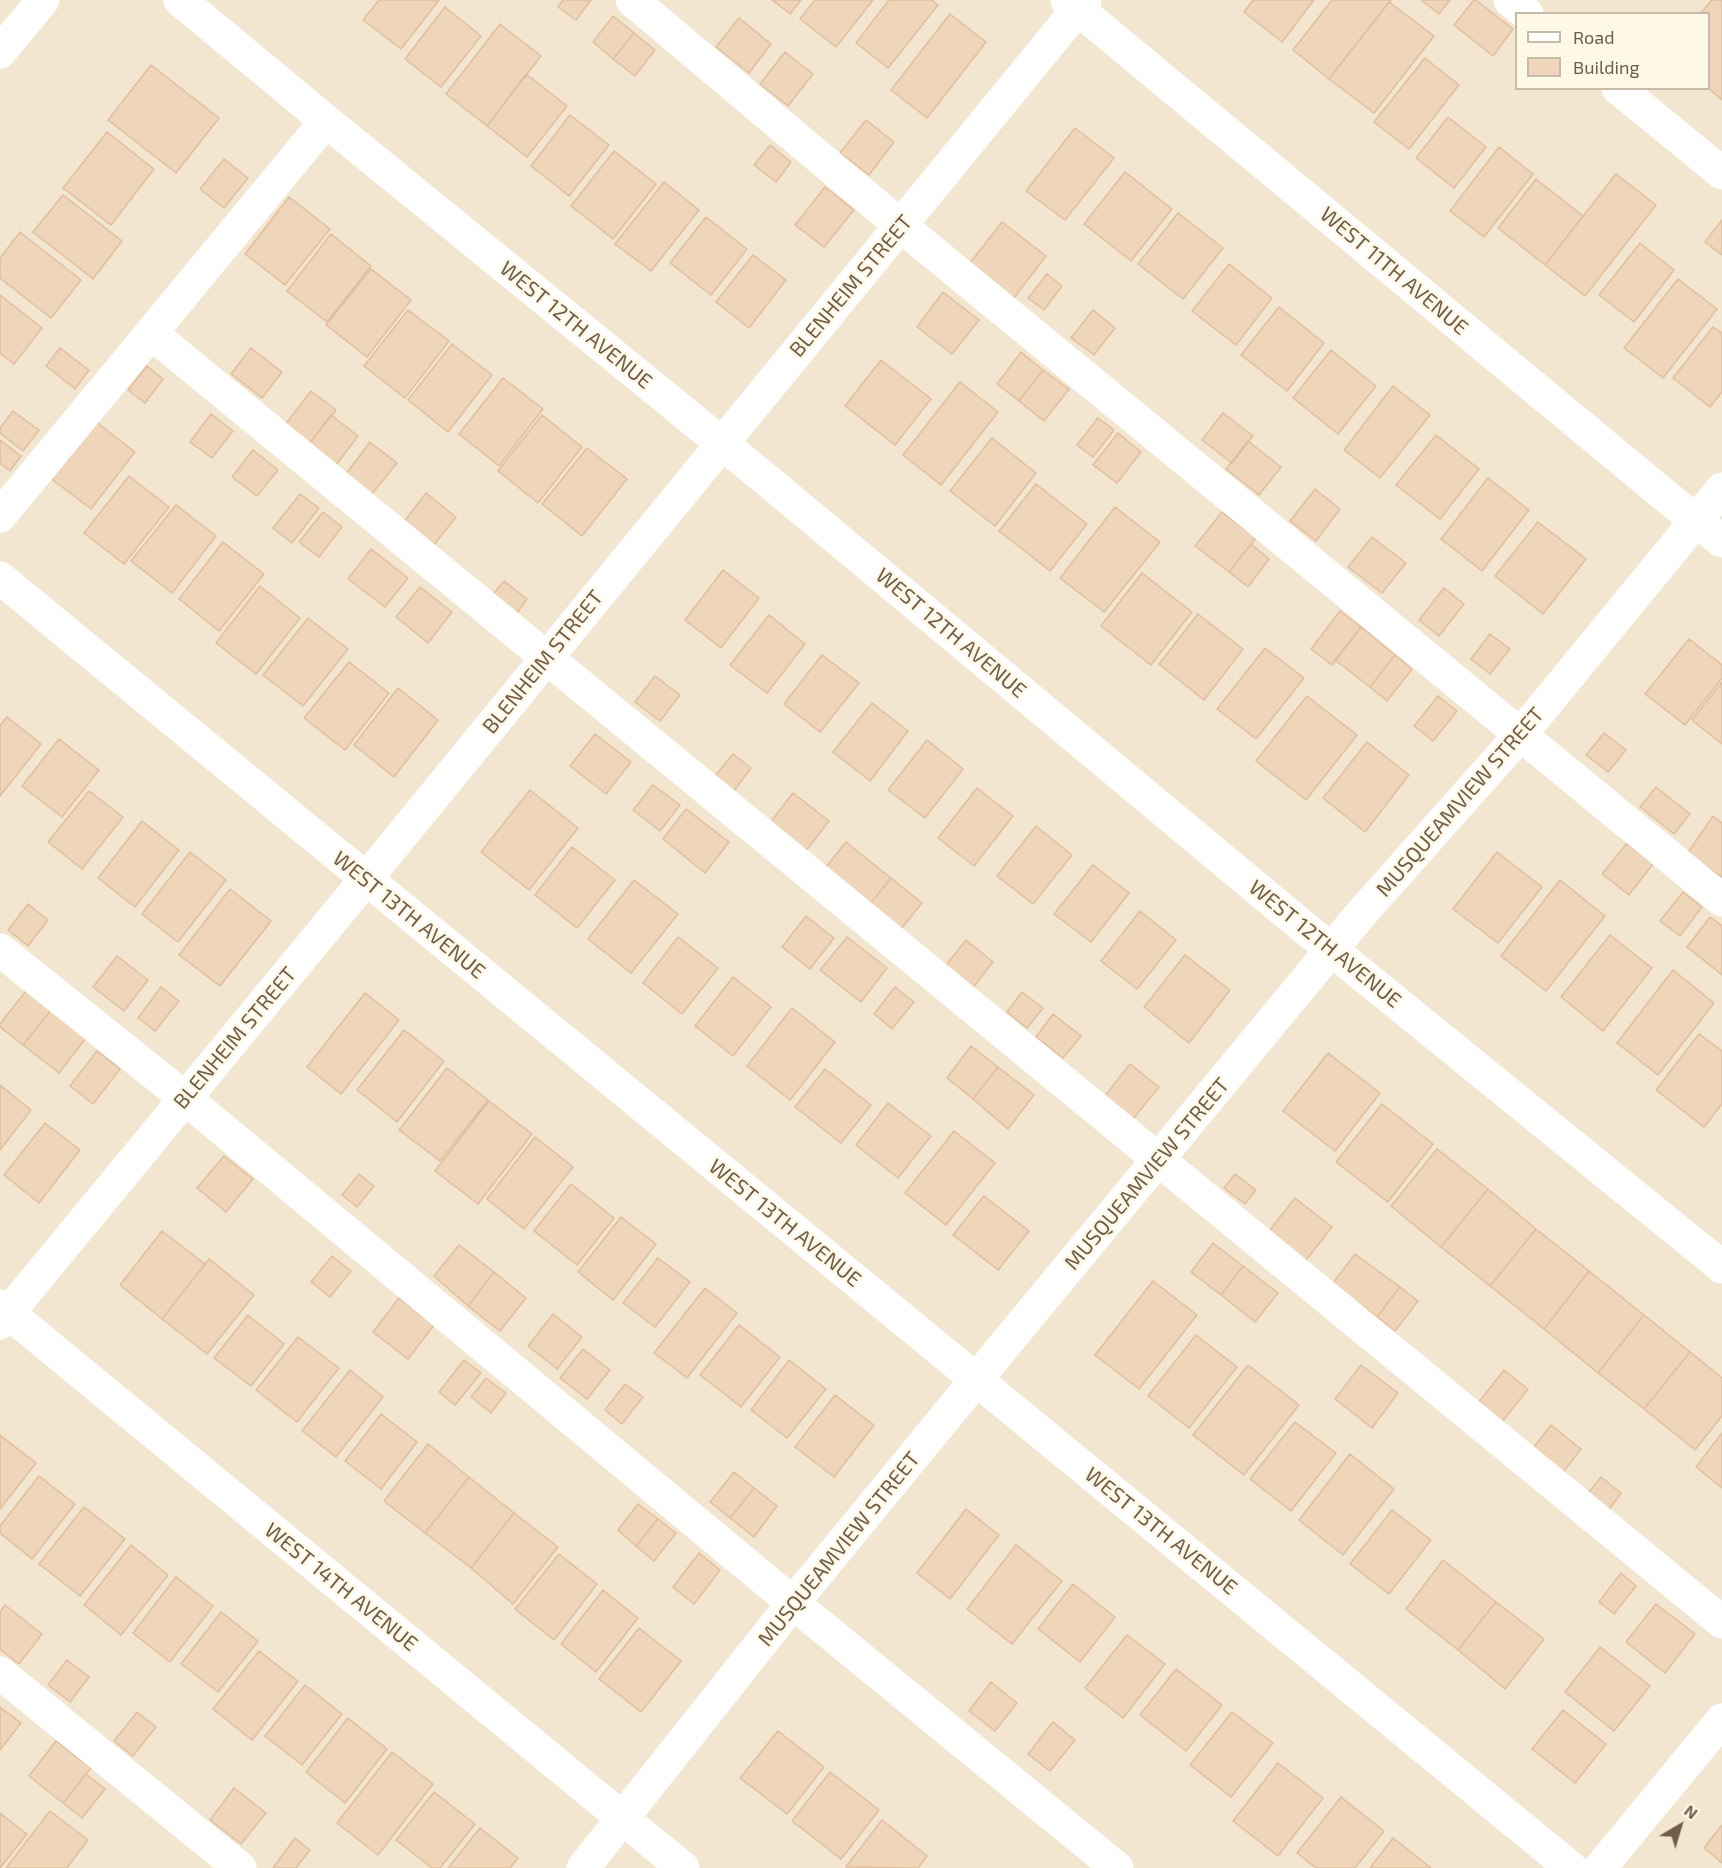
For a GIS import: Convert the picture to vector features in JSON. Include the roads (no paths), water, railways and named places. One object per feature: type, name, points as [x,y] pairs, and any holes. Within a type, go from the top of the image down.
[{"type":"street","points":[[0,52],[43,0]]},
{"type":"street","name":"WEST 12TH AVENUE","points":[[180,0],[722,443],[1332,950],[1722,1267]]},
{"type":"street","points":[[632,0],[901,226],[1722,900]]},
{"type":"street","points":[[1510,0],[1525,12]]},
{"type":"street","name":"BLENHEIM STREET","points":[[3,1314],[366,879],[901,226],[1076,3]]},
{"type":"street","name":"WEST 11TH AVENUE","points":[[1076,3],[1722,541]]},
{"type":"street","points":[[1620,90],[1722,173]]},
{"type":"street","points":[[0,516],[326,121]]},
{"type":"street","points":[[151,333],[1722,1622]]},
{"type":"street","name":"MUSQUEAMVIEW STREET","points":[[583,1868],[793,1603],[1158,1160],[1332,950],[1521,734],[1722,489]]},
{"type":"street","name":"WEST 13TH AVENUE","points":[[0,578],[1571,1868]]},
{"type":"street","points":[[0,950],[185,1098],[793,1603],[1117,1868]]},
{"type":"street","name":"WEST 14TH AVENUE","points":[[3,1314],[683,1868]]},
{"type":"street","points":[[0,1673],[240,1868]]},
{"type":"street","points":[[1600,1868],[1722,1720]]}]
